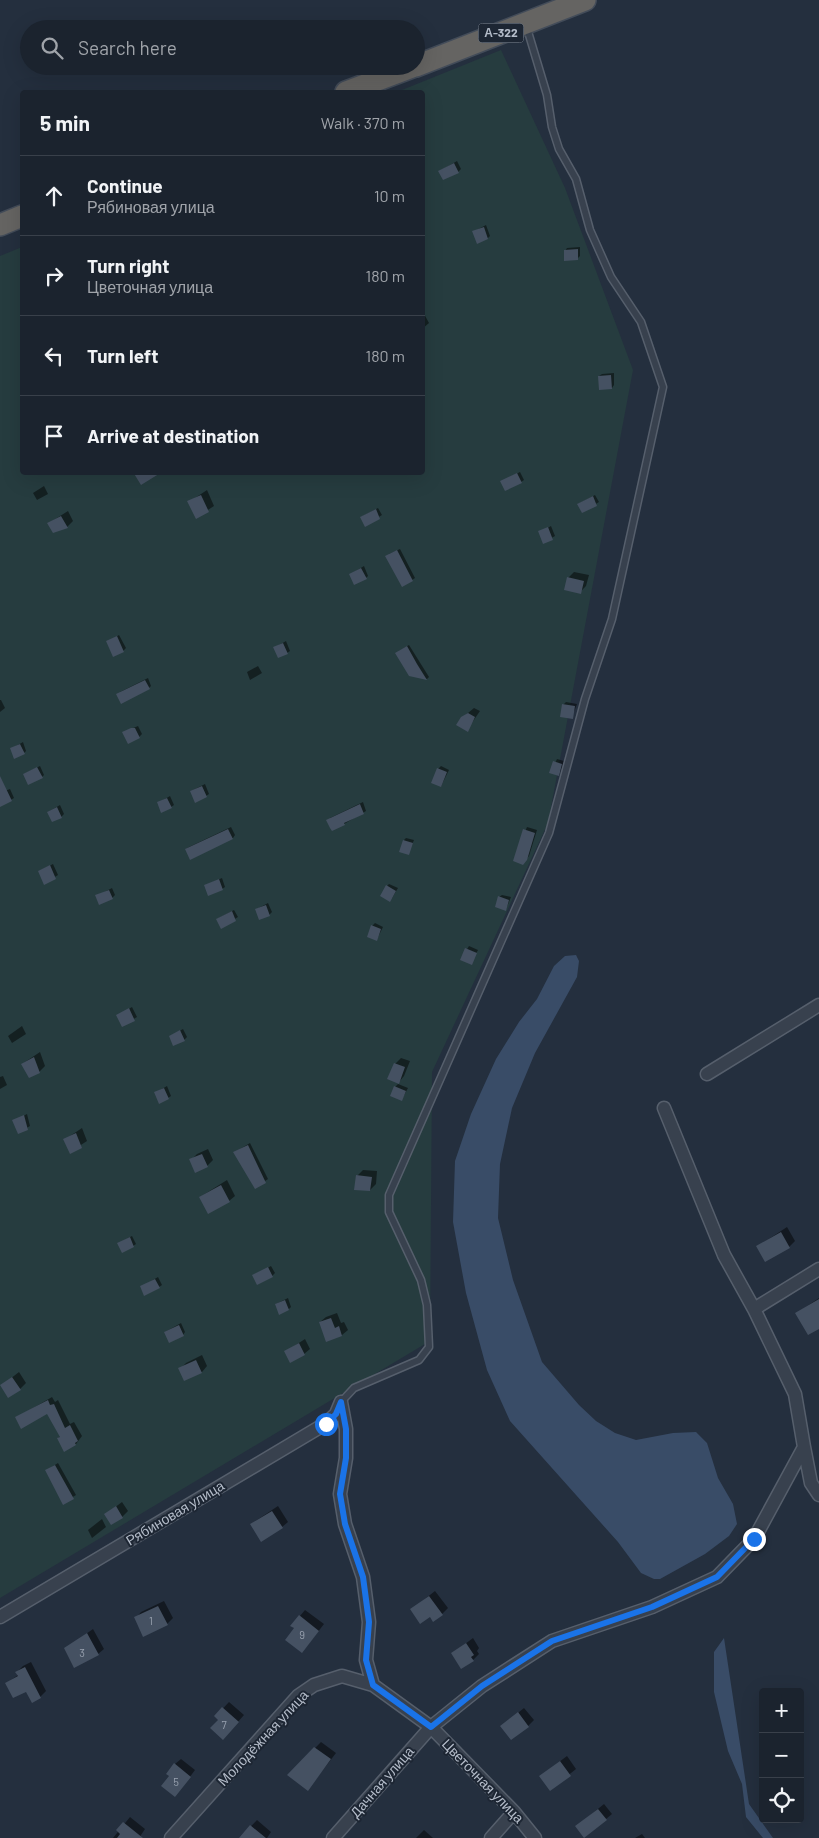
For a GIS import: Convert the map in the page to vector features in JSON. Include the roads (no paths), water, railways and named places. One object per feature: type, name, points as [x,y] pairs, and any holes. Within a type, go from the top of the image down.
[{"type":"highway","name":"А-322","points":[[425,63],[586,0]]},
{"type":"highway","name":"А-322","points":[[351,90],[392,75]]},
{"type":"highway","points":[[0,225],[20,217]]},
{"type":"street","points":[[707,1074],[819,1005]]},
{"type":"street","points":[[664,1108],[724,1255],[754,1309],[795,1394],[811,1483],[819,1495]]},
{"type":"street","points":[[754,1309],[819,1269]]},
{"type":"street","name":"Рябиновая улица","points":[[0,1617],[326,1424],[336,1414],[341,1402]]},
{"type":"street","points":[[341,1402],[346,1429],[346,1458],[340,1494],[345,1524],[363,1577],[369,1622],[366,1660],[373,1685]]},
{"type":"street","name":"Дачная улица","points":[[333,1838],[431,1727],[482,1686],[552,1641],[652,1607],[717,1577],[754,1539],[804,1447]]},
{"type":"street","name":"Молодёжная улица","points":[[171,1838],[298,1696],[314,1685],[342,1676],[373,1685]]},
{"type":"street","name":"Цветочная улица","points":[[373,1685],[431,1727],[514,1812],[535,1838]]},
{"type":"street","points":[[491,1838],[514,1812]]},
{"type":"lane","points":[[341,1402],[354,1388],[419,1360],[429,1347],[427,1305],[421,1280],[389,1212],[389,1195],[549,833],[585,699],[612,619],[663,387],[641,322],[611,277],[590,230],[576,179],[559,149],[552,126],[547,95],[526,24]]},
{"type":"water","points":[[576,955],[579,961],[577,977],[535,1053],[512,1108],[500,1164],[498,1218],[513,1280],[542,1362],[579,1405],[596,1421],[615,1433],[636,1440],[673,1433],[696,1432],[707,1443],[718,1478],[733,1504],[737,1524],[729,1536],[705,1554],[660,1579],[654,1579],[641,1573],[618,1542],[510,1421],[487,1370],[466,1293],[453,1222],[455,1161],[471,1114],[496,1059],[519,1022],[537,999],[554,966],[565,956]]},
{"type":"water","points":[[724,1638],[749,1804],[759,1818],[759,1823],[762,1823],[773,1838],[763,1838],[746,1817],[742,1784],[728,1751],[714,1692],[714,1652]]}]
